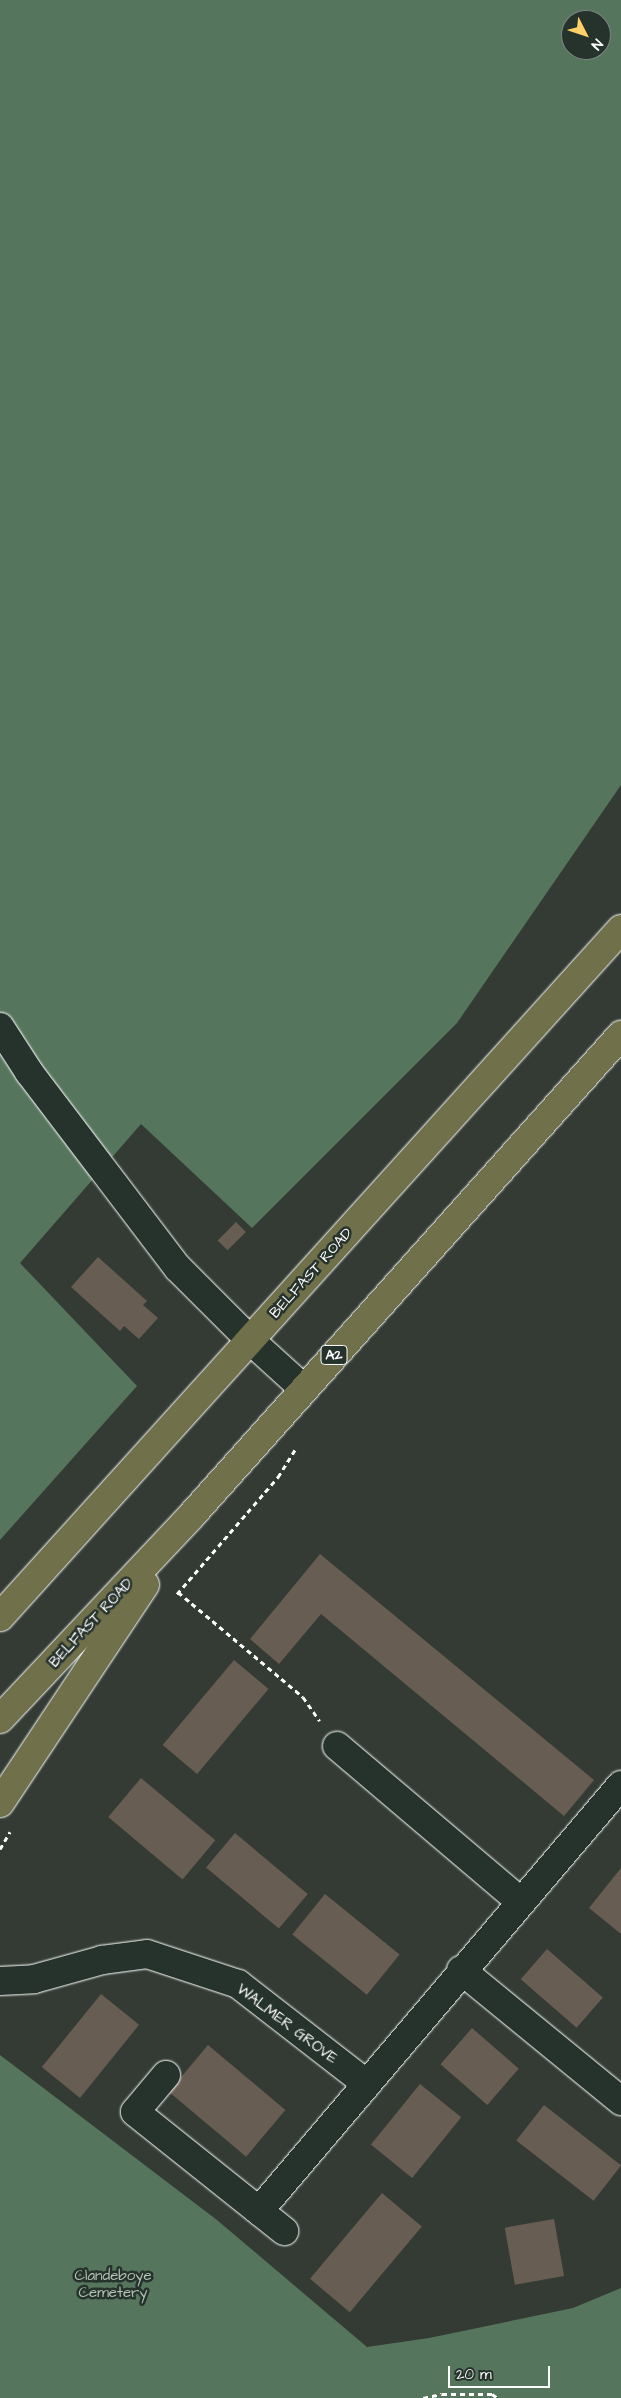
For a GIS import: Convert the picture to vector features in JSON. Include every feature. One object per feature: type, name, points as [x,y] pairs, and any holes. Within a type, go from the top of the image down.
[{"type":"highway","name":"BELFAST ROAD","points":[[0,1617],[621,928]]},
{"type":"highway","name":"BELFAST ROAD","points":[[0,1719],[192,1515],[621,1035]]},
{"type":"highway","points":[[8,1814],[38,1742],[192,1515]]},
{"type":"street","points":[[0,1027],[29,1072],[178,1268],[250,1340],[304,1389]]},
{"type":"street","points":[[337,1746],[520,1901]]},
{"type":"street","points":[[259,2212],[461,1970],[621,1785]]},
{"type":"street","name":"WALMER GROVE","points":[[0,1981],[34,1979],[102,1960],[147,1954],[238,1984],[367,2084]]},
{"type":"street","points":[[461,1970],[621,2101]]},
{"type":"street","points":[[166,2075],[134,2112],[284,2231]]},
{"type":"path","points":[[173,1598],[278,1478],[297,1448]]},
{"type":"path","points":[[178,1592],[303,1697],[337,1746]]},
{"type":"path","points":[[0,1849],[8,1814]]},
{"type":"path","points":[[423,2398],[462,2394],[492,2394],[498,2398]]},
{"type":"green space","points":[[0,0],[621,0],[621,785],[457,1023],[252,1228],[141,1124],[20,1263],[137,1386],[0,1540]]},
{"type":"green space","name":"Clandeboye Cemetery","points":[[0,2055],[217,2220],[367,2347],[429,2338],[573,2308],[621,2288],[621,2398],[0,2398]]},
{"type":"building","points":[[236,1222],[246,1232],[228,1250],[218,1240]]},
{"type":"building","points":[[98,1257],[147,1301],[143,1305],[158,1318],[139,1339],[124,1326],[120,1331],[71,1287]]},
{"type":"building","points":[[320,1554],[594,1780],[564,1816],[321,1614],[279,1664],[250,1639]]},
{"type":"building","points":[[234,1660],[268,1689],[197,1774],[163,1745]]},
{"type":"building","points":[[141,1778],[215,1840],[183,1879],[108,1817]]},
{"type":"building","points":[[235,1833],[308,1894],[279,1929],[206,1867]]},
{"type":"building","points":[[621,1868],[621,1934],[589,1908]]},
{"type":"building","points":[[325,1894],[400,1954],[367,1995],[292,1934]]},
{"type":"building","points":[[547,1949],[603,1998],[577,2028],[521,1979]]},
{"type":"building","points":[[101,1994],[139,2025],[80,2098],[42,2067]]},
{"type":"building","points":[[472,2028],[519,2069],[487,2105],[441,2064]]},
{"type":"building","points":[[208,2045],[285,2110],[246,2157],[169,2092]]},
{"type":"building","points":[[420,2084],[461,2117],[412,2178],[371,2145]]},
{"type":"building","points":[[544,2105],[621,2165],[594,2201],[516,2140]]},
{"type":"building","points":[[382,2193],[422,2226],[350,2312],[310,2279]]},
{"type":"building","points":[[554,2219],[564,2276],[515,2285],[505,2228]]}]
